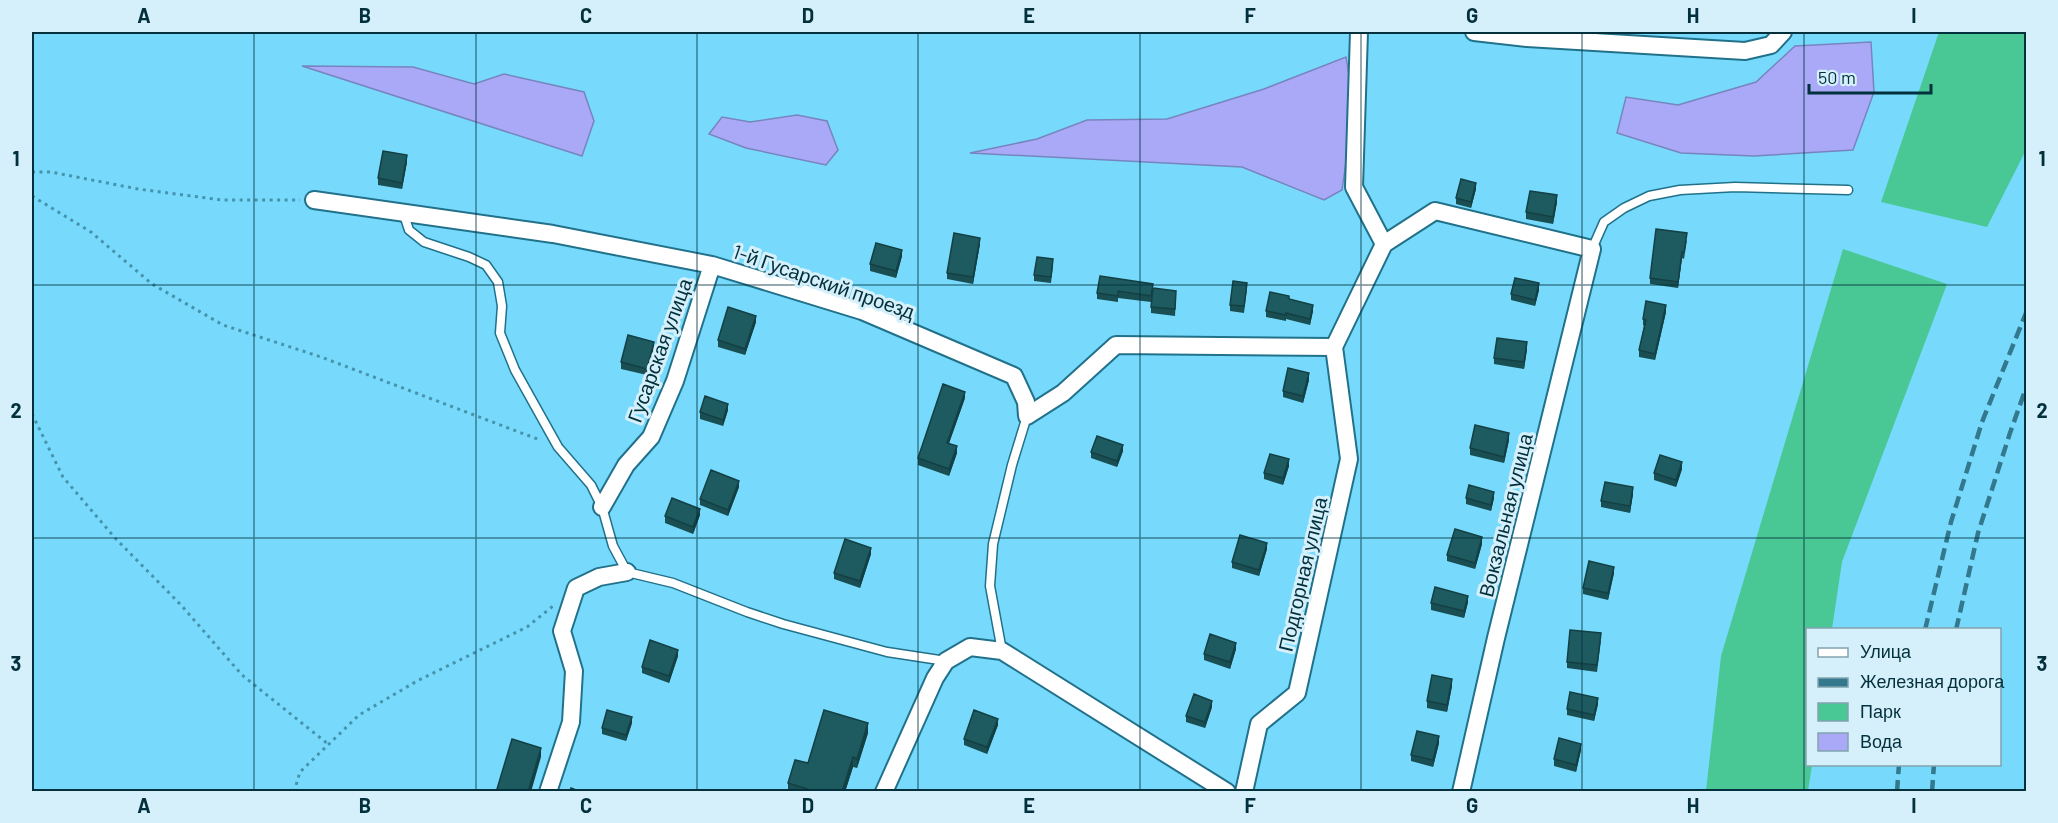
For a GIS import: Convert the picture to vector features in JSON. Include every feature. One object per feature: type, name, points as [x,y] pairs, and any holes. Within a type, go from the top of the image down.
[{"type":"street","points":[[1359,32],[1354,187],[1383,244]]},
{"type":"street","points":[[1474,32],[1527,38],[1745,51],[1771,45],[1783,32]]},
{"type":"street","name":"1-й Гусарский проезд","points":[[314,200],[553,234],[712,265],[862,311],[1014,376],[1026,402],[1027,416]]},
{"type":"street","points":[[1027,416],[1063,393],[1116,345],[1334,347],[1383,244],[1435,211],[1592,249]]},
{"type":"street","name":"Вокзальная улица","points":[[1461,792],[1496,638],[1592,249]]},
{"type":"street","name":"Гусарская улица","points":[[602,507],[626,465],[651,437],[675,381],[712,265]]},
{"type":"street","name":"Подгорная улица","points":[[1244,792],[1260,724],[1297,693],[1349,459],[1334,347]]},
{"type":"street","points":[[548,792],[571,722],[574,671],[562,631],[576,588],[599,577],[627,572]]},
{"type":"street","points":[[884,792],[935,678],[946,661],[970,647],[1002,651],[1227,792]]},
{"type":"lane","points":[[1592,249],[1604,222],[1624,208],[1649,196],[1680,190],[1735,187],[1848,190]]},
{"type":"lane","points":[[403,212],[409,230],[424,242],[486,265],[498,282],[502,306],[500,333],[515,370],[558,447],[591,485],[602,507],[613,546],[627,572],[673,583],[783,624],[887,652],[946,661]]},
{"type":"lane","points":[[1002,651],[990,586],[993,544],[1012,465],[1027,416]]},
{"type":"path","points":[[32,172],[51,172],[138,189],[222,200],[314,200]]},
{"type":"path","points":[[32,196],[91,232],[152,284],[223,325],[321,357],[558,447]]},
{"type":"path","points":[[32,414],[63,477],[115,538],[181,605],[242,675],[328,744]]},
{"type":"path","points":[[294,792],[300,772],[359,715],[417,681],[527,627],[576,588]]},
{"type":"green space","points":[[1939,32],[2026,32],[2026,150],[1987,227],[1881,202]]},
{"type":"green space","points":[[1843,249],[1947,284],[1842,562],[1832,628],[1806,628],[1806,766],[1812,766],[1808,791],[1706,791],[1721,656]]},
{"type":"water","points":[[1871,42],[1874,92],[1853,150],[1754,156],[1681,153],[1617,133],[1626,97],[1678,105],[1756,82],[1795,46]]},
{"type":"water","points":[[1346,57],[1354,106],[1342,190],[1324,200],[1242,167],[970,153],[1037,139],[1087,120],[1167,119],[1264,89]]},
{"type":"water","points":[[302,66],[413,67],[474,84],[504,74],[584,92],[594,121],[582,156]]},
{"type":"water","points":[[797,115],[827,121],[838,150],[826,165],[746,148],[709,134],[722,117],[750,122]]},
{"type":"building","points":[[383,151],[407,155],[402,183],[378,178]]},
{"type":"building","points":[[1461,179],[1476,183],[1471,202],[1456,198]]},
{"type":"building","points":[[1530,191],[1557,195],[1553,217],[1526,212]]},
{"type":"building","points":[[1656,229],[1687,233],[1678,282],[1650,278]]},
{"type":"building","points":[[954,233],[980,238],[973,277],[947,273]]},
{"type":"building","points":[[876,243],[902,250],[896,271],[870,264]]},
{"type":"building","points":[[1037,257],[1053,259],[1051,277],[1034,275]]},
{"type":"building","points":[[1100,276],[1153,284],[1151,296],[1118,291],[1118,296],[1097,293]]},
{"type":"building","points":[[1515,278],[1539,283],[1535,300],[1511,294]]},
{"type":"building","points":[[1233,281],[1247,283],[1244,306],[1230,305]]},
{"type":"building","points":[[1153,288],[1176,291],[1175,309],[1151,307]]},
{"type":"building","points":[[1270,292],[1313,305],[1310,319],[1266,311]]},
{"type":"building","points":[[1646,301],[1666,305],[1655,354],[1639,350],[1646,320],[1643,319]]},
{"type":"building","points":[[728,307],[756,316],[745,349],[718,340]]},
{"type":"building","points":[[628,335],[654,342],[647,369],[621,362]]},
{"type":"building","points":[[1497,338],[1527,342],[1524,362],[1494,358]]},
{"type":"building","points":[[1288,368],[1309,373],[1303,396],[1283,391]]},
{"type":"building","points":[[943,384],[965,392],[947,443],[957,446],[949,469],[918,458]]},
{"type":"building","points":[[705,396],[728,404],[723,420],[700,412]]},
{"type":"building","points":[[1475,425],[1509,433],[1504,457],[1470,448]]},
{"type":"building","points":[[1097,436],[1123,445],[1117,461],[1091,452]]},
{"type":"building","points":[[1270,454],[1289,459],[1283,478],[1264,473]]},
{"type":"building","points":[[1660,455],[1682,462],[1676,480],[1654,473]]},
{"type":"building","points":[[711,470],[739,481],[728,510],[700,499]]},
{"type":"building","points":[[1605,482],[1633,487],[1630,506],[1601,501]]},
{"type":"building","points":[[1469,485],[1494,492],[1491,505],[1466,498]]},
{"type":"building","points":[[672,498],[700,509],[693,527],[665,516]]},
{"type":"building","points":[[1455,529],[1482,537],[1475,563],[1447,555]]},
{"type":"building","points":[[1240,535],[1267,543],[1259,570],[1232,562]]},
{"type":"building","points":[[845,539],[871,548],[860,581],[834,573]]},
{"type":"building","points":[[1589,561],[1614,567],[1608,593],[1583,588]]},
{"type":"building","points":[[1435,587],[1468,596],[1464,611],[1431,603]]},
{"type":"building","points":[[1570,630],[1601,633],[1597,665],[1567,662]]},
{"type":"building","points":[[1210,634],[1236,643],[1230,662],[1204,654]]},
{"type":"building","points":[[650,640],[678,650],[669,676],[642,667]]},
{"type":"building","points":[[1432,675],[1452,679],[1447,705],[1427,701]]},
{"type":"building","points":[[1570,692],[1598,698],[1594,715],[1567,709]]},
{"type":"building","points":[[1194,694],[1212,701],[1205,722],[1186,716]]},
{"type":"building","points":[[607,710],[632,717],[626,735],[602,728]]},
{"type":"building","points":[[824,710],[868,723],[857,759],[853,757],[842,792],[817,792],[788,783],[795,760],[808,763]]},
{"type":"building","points":[[974,710],[998,719],[987,747],[964,739]]},
{"type":"building","points":[[1417,731],[1439,736],[1433,760],[1411,755]]},
{"type":"building","points":[[1559,738],[1581,744],[1576,765],[1554,759]]},
{"type":"building","points":[[512,739],[541,748],[528,792],[505,792],[497,789]]},
{"type":"railway","points":[[1925,628],[1951,522],[1982,422],[2026,313]]},
{"type":"railway","points":[[1956,628],[1978,533],[2026,388]]},
{"type":"railway","points":[[1897,792],[1899,766]]},
{"type":"railway","points":[[1932,792],[1934,766]]}]
